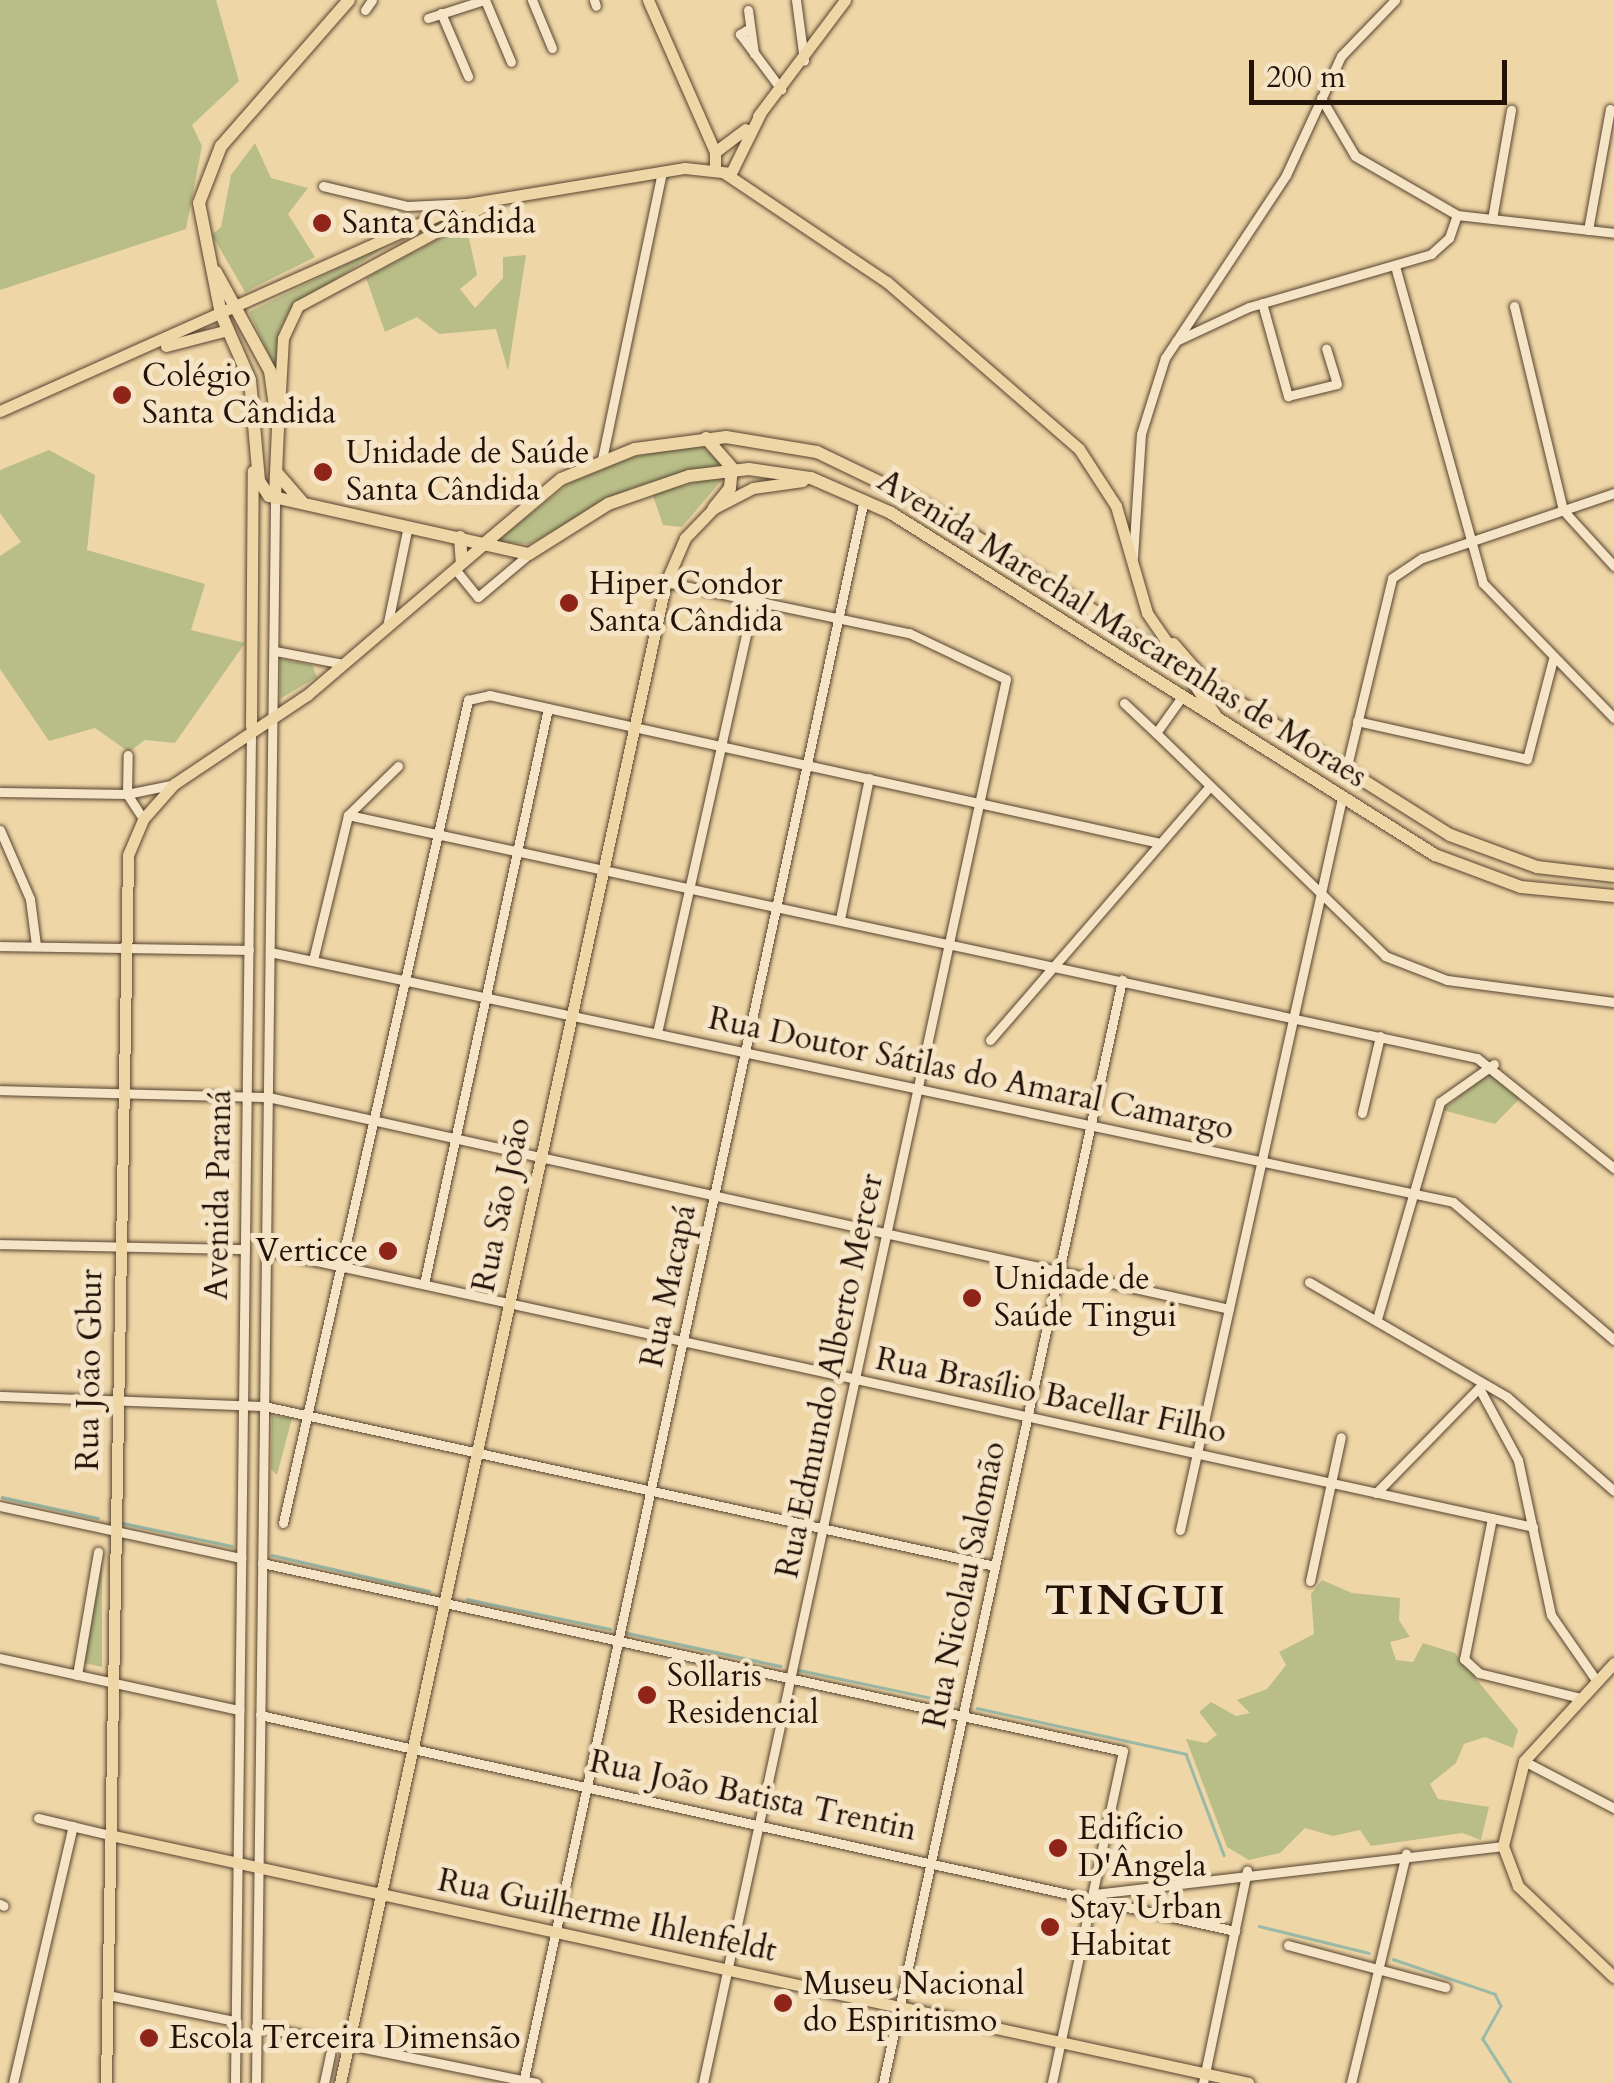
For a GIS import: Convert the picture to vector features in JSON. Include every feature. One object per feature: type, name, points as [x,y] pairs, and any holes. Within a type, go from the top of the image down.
[{"type":"highway","name":"Avenida Paraná","points":[[254,428],[250,380],[221,314],[198,218],[214,156],[349,0]]},
{"type":"highway","points":[[208,262],[239,307],[270,371],[278,428],[277,477],[269,494]]},
{"type":"highway","points":[[254,428],[269,494]]},
{"type":"highway","points":[[704,437],[732,468],[730,488],[714,508]]},
{"type":"highway","name":"Avenida Marechal Mascarenhas de Moraes","points":[[484,543],[560,479],[602,459],[704,437],[794,445],[863,471],[1407,811],[1513,861],[1614,876]]},
{"type":"highway","name":"Avenida Marechal Mascarenhas de Moraes","points":[[529,554],[618,500],[732,468],[828,484],[864,499],[1389,827],[1499,881],[1614,896]]},
{"type":"highway","points":[[277,477],[302,502]]},
{"type":"highway","points":[[269,494],[529,554]]},
{"type":"highway","points":[[460,537],[505,524]]},
{"type":"highway","points":[[458,566],[460,537]]},
{"type":"highway","points":[[1089,639],[1102,625],[1114,627]]},
{"type":"highway","points":[[1188,674],[1219,722]]},
{"type":"highway","points":[[1340,770],[1342,798]]},
{"type":"highway","points":[[1389,827],[1407,811]]},
{"type":"main road","points":[[648,0],[706,120],[717,163],[910,300],[1079,449],[1109,491],[1141,600],[1188,674]]},
{"type":"main road","points":[[0,411],[470,202],[717,163],[736,153],[760,114],[804,62],[845,0]]},
{"type":"main road","points":[[706,120],[736,153],[760,191]]},
{"type":"main road","points":[[717,163],[736,153]]},
{"type":"main road","points":[[278,428],[289,319],[312,294],[510,198]]},
{"type":"main road","points":[[361,267],[400,233]]},
{"type":"main road","points":[[77,378],[228,330]]},
{"type":"main road","name":"Avenida Paraná","points":[[251,726],[254,428]]},
{"type":"main road","name":"Rua São João","points":[[341,2079],[666,582],[685,538],[714,508],[770,482],[828,484]]},
{"type":"main road","name":"Avenida Marechal Mascarenhas de Moraes","points":[[270,714],[344,664],[484,543]]},
{"type":"main road","points":[[1165,637],[1210,687]]},
{"type":"main road","name":"Rua João Gbur","points":[[106,2083],[127,865],[143,819],[174,784],[270,714]]},
{"type":"main road","points":[[1614,1663],[1524,1761],[1503,1846],[1518,1886],[1614,1977]]},
{"type":"main road","name":"Rua Guilherme Ihlenfeldt","points":[[110,1835],[1060,2042],[1204,2078],[1248,2083]]},
{"type":"street","points":[[428,18],[484,0],[511,62]]},
{"type":"street","points":[[532,0],[552,48]]},
{"type":"street","points":[[796,0],[804,62]]},
{"type":"street","points":[[1132,562],[1145,412],[1174,342],[1271,200],[1347,47],[1394,0]]},
{"type":"street","points":[[748,10],[750,28],[740,34],[781,89]]},
{"type":"street","points":[[441,14],[468,76]]},
{"type":"street","points":[[1321,98],[1356,156],[1456,214],[1614,232]]},
{"type":"street","points":[[1588,230],[1610,109]]},
{"type":"street","points":[[1492,218],[1511,110]]},
{"type":"street","points":[[602,459],[662,172]]},
{"type":"street","points":[[323,186],[408,206],[470,202]]},
{"type":"street","points":[[1174,342],[1262,303],[1439,250],[1456,214]]},
{"type":"street","points":[[1395,266],[1470,542],[1489,594],[1612,712]]},
{"type":"street","points":[[1262,303],[1288,396],[1337,384],[1326,349]]},
{"type":"street","points":[[1514,306],[1564,510],[1614,566]]},
{"type":"street","points":[[1340,770],[1357,721],[1392,578],[1470,542],[1614,493]]},
{"type":"street","name":"Avenida Paraná","points":[[234,2083],[235,2022],[260,1714],[270,714],[275,651],[269,494]]},
{"type":"street","name":"Rua Macapá","points":[[524,2082],[864,499]]},
{"type":"street","points":[[387,627],[408,526]]},
{"type":"street","name":"Avenida Marechal Mascarenhas de Moraes","points":[[458,566],[478,597],[529,554]]},
{"type":"street","points":[[666,582],[838,616]]},
{"type":"street","points":[[657,1033],[754,600]]},
{"type":"street","name":"Rua Edmundo Alberto Mercer","points":[[703,2083],[1006,680],[924,639],[838,616]]},
{"type":"street","points":[[275,651],[344,664]]},
{"type":"street","points":[[1357,721],[1527,759],[1553,659]]},
{"type":"street","points":[[284,1523],[368,1119],[432,833],[468,700],[489,695],[1160,843]]},
{"type":"street","points":[[1156,733],[1181,698]]},
{"type":"street","points":[[1124,703],[1372,947],[1414,972],[1614,1002]]},
{"type":"street","points":[[424,1284],[548,708]]},
{"type":"street","name":"Avenida Paraná","points":[[251,726],[239,1710],[256,2083]]},
{"type":"street","points":[[128,755],[127,794],[143,819]]},
{"type":"street","points":[[312,960],[348,815],[398,766]]},
{"type":"street","points":[[840,919],[869,778]]},
{"type":"street","points":[[0,792],[127,794],[174,784]]},
{"type":"street","points":[[990,1040],[1209,787]]},
{"type":"street","points":[[1180,1530],[1342,798]]},
{"type":"street","points":[[348,815],[1054,964],[1494,1064],[1614,1168]]},
{"type":"street","points":[[0,830],[30,899],[36,944]]},
{"type":"street","points":[[0,946],[249,950]]},
{"type":"street","name":"Rua Doutor Sátilas do Amaral Camargo","points":[[270,952],[1413,1193],[1465,1208],[1614,1340]]},
{"type":"street","name":"Rua Nicolau Salomão","points":[[882,2083],[1122,980]]},
{"type":"street","points":[[1362,1113],[1380,1036]]},
{"type":"street","points":[[1377,1318],[1443,1096],[1494,1064]]},
{"type":"street","points":[[0,1090],[268,1097],[1229,1308]]},
{"type":"street","points":[[0,1244],[245,1250]]},
{"type":"street","name":"Rua Brasílio Bacellar Filho","points":[[266,1250],[1533,1527]]},
{"type":"street","points":[[1309,1282],[1377,1318],[1479,1388],[1519,1406],[1614,1491]]},
{"type":"street","points":[[1376,1493],[1479,1388]]},
{"type":"street","points":[[1479,1388],[1513,1446],[1551,1615],[1596,1680]]},
{"type":"street","points":[[0,1396],[264,1406],[995,1566]]},
{"type":"street","points":[[1310,1582],[1341,1438]]},
{"type":"street","points":[[0,1506],[241,1558]]},
{"type":"street","points":[[1492,1518],[1464,1659],[1478,1672],[1578,1698]]},
{"type":"street","points":[[76,1675],[98,1552]]},
{"type":"street","points":[[262,1563],[1124,1751],[1052,2083]]},
{"type":"street","points":[[0,1658],[239,1710]]},
{"type":"street","name":"Rua João Batista Trentin","points":[[260,1714],[1092,1894],[1235,1930]]},
{"type":"street","points":[[1524,1761],[1614,1808]]},
{"type":"street","points":[[38,1818],[110,1835]]},
{"type":"street","points":[[13,2083],[73,1826]]},
{"type":"street","points":[[1092,1894],[1247,1870],[1503,1846]]},
{"type":"street","points":[[1351,2083],[1406,1854]]},
{"type":"street","points":[[1204,2078],[1247,1870]]},
{"type":"street","points":[[1288,1945],[1444,1987]]},
{"type":"street","points":[[108,1995],[235,2022]]},
{"type":"street","points":[[256,2026],[536,2083]]},
{"type":"street","points":[[330,2054],[324,2083],[341,2079]]},
{"type":"green space","points":[[0,0],[216,0],[239,81],[192,125],[202,146],[186,229],[0,290]]},
{"type":"green space","points":[[255,143],[271,178],[308,188],[288,214],[315,257],[245,292],[212,235],[221,227],[231,175]]},
{"type":"green space","points":[[466,224],[477,275],[460,289],[475,308],[503,278],[503,257],[526,255],[508,371],[496,329],[439,334],[417,317],[385,332],[366,278]]},
{"type":"green space","points":[[392,242],[290,310],[279,331],[278,374],[249,312]]},
{"type":"green space","points":[[700,444],[722,464],[632,488],[530,544],[495,542],[571,482],[633,457]]},
{"type":"green space","points":[[49,450],[95,475],[87,550],[205,584],[191,630],[245,643],[175,743],[145,740],[129,752],[95,728],[49,741],[0,669],[0,556],[21,542],[0,513],[0,470]]},
{"type":"green space","points":[[726,475],[682,527],[663,525],[652,493]]},
{"type":"green space","points":[[280,659],[312,665],[317,677],[280,699]]},
{"type":"green space","points":[[1494,1069],[1524,1094],[1495,1124],[1442,1110]]},
{"type":"green space","points":[[272,1416],[292,1418],[277,1475],[271,1469]]},
{"type":"green space","points":[[102,1561],[102,1667],[84,1663]]},
{"type":"green space","points":[[1322,1580],[1352,1593],[1400,1598],[1399,1620],[1410,1637],[1390,1642],[1396,1660],[1413,1662],[1423,1643],[1455,1653],[1518,1730],[1513,1748],[1485,1737],[1464,1744],[1456,1763],[1430,1784],[1438,1799],[1489,1807],[1481,1840],[1462,1833],[1371,1846],[1360,1830],[1333,1836],[1305,1828],[1280,1853],[1249,1860],[1227,1847],[1186,1739],[1206,1743],[1217,1735],[1199,1712],[1211,1702],[1236,1716],[1250,1713],[1237,1700],[1267,1689],[1286,1665],[1279,1652],[1314,1634],[1311,1594]]},
{"type":"waterway","points":[[2,1497],[98,1518]]},
{"type":"waterway","points":[[123,1523],[232,1546]]},
{"type":"waterway","points":[[272,1555],[429,1591]]},
{"type":"waterway","points":[[467,1599],[610,1629]]},
{"type":"waterway","points":[[628,1633],[780,1666]]},
{"type":"waterway","points":[[799,1670],[955,1703]]},
{"type":"waterway","points":[[977,1708],[1186,1754],[1224,1855]]},
{"type":"waterway","points":[[1259,1926],[1369,1953]]},
{"type":"waterway","points":[[1393,1959],[1495,1994],[1501,2006],[1483,2039],[1511,2083]]},
{"type":"place","name":"Santa Cândida","points":[[322,223]]},
{"type":"place","name":"Colégio Santa Cândida","points":[[122,395]]},
{"type":"place","name":"Unidade de Saúde Santa Cândida","points":[[323,472]]},
{"type":"place","name":"Hiper Condor Santa Cândida","points":[[569,603]]},
{"type":"place","name":"Verticce","points":[[388,1251]]},
{"type":"place","name":"Unidade de Saúde Tingui","points":[[972,1298]]},
{"type":"place","name":"Sollaris Residencial","points":[[647,1695]]},
{"type":"place","name":"Edifício D'Ângela","points":[[1058,1848]]},
{"type":"place","name":"Stay Urban Habitat","points":[[1050,1927]]},
{"type":"place","name":"Museu Nacional do Espiritismo","points":[[783,2003]]},
{"type":"place","name":"Escola Terceira Dimensão","points":[[149,2038]]},
{"type":"district","name":"TINGUI","points":[[1136,1601]]}]
